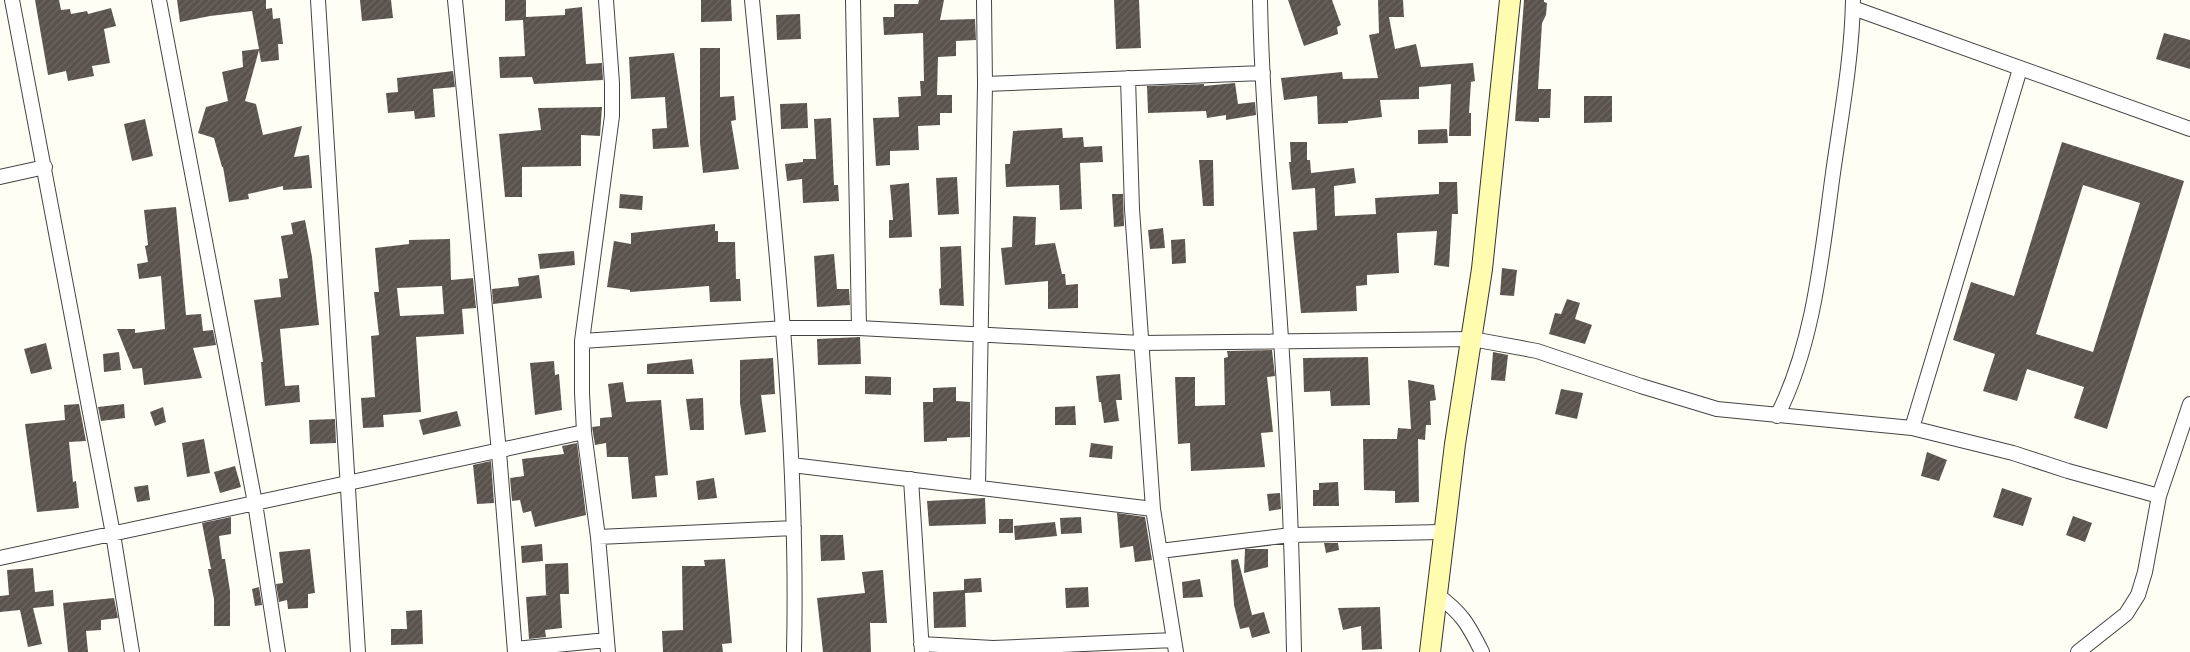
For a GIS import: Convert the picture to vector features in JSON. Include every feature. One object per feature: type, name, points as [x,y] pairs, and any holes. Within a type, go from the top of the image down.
[{"type":"street","points":[[12,0],[113,534],[132,652]]},
{"type":"street","points":[[159,0],[255,503],[278,652]]},
{"type":"street","points":[[318,0],[358,652]]},
{"type":"street","points":[[455,0],[499,452],[515,651],[607,646],[598,537],[584,432],[582,393],[582,341],[612,116],[612,83],[606,0]]},
{"type":"street","points":[[752,0],[784,328],[794,528],[794,652]]},
{"type":"street","points":[[852,0],[859,328]]},
{"type":"street","points":[[978,487],[985,84],[984,0]]},
{"type":"street","points":[[1260,0],[1263,73],[1282,342],[1291,535],[1294,652]]},
{"type":"street","points":[[1430,652],[1443,532],[1472,339],[1490,201],[1510,0]]},
{"type":"street","points":[[1777,416],[1791,389],[1808,330],[1827,219],[1842,114],[1853,4],[2020,69],[2190,129]]},
{"type":"street","points":[[1912,428],[2020,69]]},
{"type":"street","points":[[985,84],[1263,73]]},
{"type":"street","points":[[911,479],[921,648],[993,650],[1175,646],[1153,508],[1132,209],[1128,78]]},
{"type":"street","points":[[0,177],[45,167]]},
{"type":"street","points":[[582,341],[784,328],[859,328],[1141,343],[1472,339],[1537,350],[1640,386],[1717,409],[1912,428],[2013,453],[2068,471],[2159,496]]},
{"type":"street","points":[[2078,652],[2126,614],[2138,595],[2146,572],[2159,496],[2190,404]]},
{"type":"street","points":[[0,558],[499,452],[584,432]]},
{"type":"street","points":[[792,465],[1153,508]]},
{"type":"street","points":[[598,537],[794,528]]},
{"type":"street","points":[[1160,551],[1291,535],[1443,532]]},
{"type":"street","points":[[1436,594],[1456,609],[1466,621],[1482,652]]},
{"type":"building","points":[[35,0],[59,0],[61,10],[70,9],[71,14],[87,11],[88,14],[111,8],[116,26],[104,29],[110,63],[92,66],[94,76],[68,81],[66,71],[48,75]]},
{"type":"building","points":[[177,0],[266,0],[266,9],[272,8],[273,19],[280,18],[283,44],[278,44],[279,60],[261,62],[259,50],[245,101],[256,104],[263,135],[302,126],[294,157],[309,155],[312,188],[283,190],[283,186],[248,194],[249,199],[229,202],[223,167],[214,138],[198,133],[206,107],[228,101],[222,72],[243,67],[242,51],[259,49],[252,11],[180,22]]},
{"type":"building","points":[[360,0],[391,0],[393,18],[362,21]]},
{"type":"building","points":[[505,0],[526,0],[526,17],[565,15],[565,9],[582,7],[586,64],[602,63],[603,80],[534,84],[532,77],[500,78],[499,57],[525,56],[523,20],[505,21]]},
{"type":"building","points":[[701,0],[731,0],[732,21],[701,22]]},
{"type":"building","points":[[919,0],[944,0],[940,20],[975,19],[976,40],[956,41],[956,56],[938,57],[937,95],[952,95],[952,113],[940,113],[940,125],[918,126],[919,150],[890,151],[890,165],[876,166],[873,118],[899,117],[898,97],[921,96],[920,81],[924,81],[923,33],[884,35],[883,17],[894,17],[894,4],[918,4]]},
{"type":"building","points":[[1114,0],[1139,0],[1141,48],[1116,49]]},
{"type":"building","points":[[1288,0],[1332,0],[1341,25],[1337,27],[1338,34],[1304,46]]},
{"type":"building","points":[[1378,0],[1403,0],[1404,17],[1389,17],[1395,49],[1416,44],[1421,67],[1473,63],[1475,81],[1471,82],[1469,113],[1471,113],[1471,136],[1449,136],[1451,84],[1419,87],[1419,99],[1380,100],[1382,117],[1348,121],[1348,123],[1318,124],[1317,96],[1284,100],[1281,78],[1342,72],[1343,79],[1378,78],[1369,35],[1379,33]]},
{"type":"building","points":[[1524,0],[1544,0],[1547,3],[1546,15],[1542,23],[1538,89],[1551,89],[1550,118],[1539,118],[1539,122],[1515,121]]},
{"type":"building","points":[[800,14],[801,39],[777,40],[776,15]]},
{"type":"building","points":[[2164,33],[2190,40],[2190,69],[2156,59]]},
{"type":"building","points":[[700,48],[720,48],[720,97],[734,96],[736,120],[731,121],[739,169],[703,173],[700,143]]},
{"type":"building","points":[[674,53],[689,147],[653,149],[652,129],[667,128],[665,97],[631,99],[629,57]]},
{"type":"building","points":[[453,71],[455,87],[433,89],[435,117],[415,119],[414,111],[388,113],[386,93],[398,92],[397,78]]},
{"type":"building","points":[[1235,83],[1238,104],[1255,102],[1256,115],[1226,120],[1226,115],[1207,118],[1206,111],[1148,113],[1147,86],[1204,84],[1204,86]]},
{"type":"building","points":[[1584,96],[1612,96],[1612,122],[1584,123]]},
{"type":"building","points":[[807,103],[808,128],[781,129],[780,104]]},
{"type":"building","points":[[602,107],[600,136],[581,135],[581,166],[522,167],[522,197],[505,197],[499,134],[541,130],[538,108]]},
{"type":"building","points":[[831,118],[834,185],[838,185],[839,201],[803,203],[802,179],[787,181],[785,164],[803,162],[803,159],[816,159],[814,119]]},
{"type":"building","points":[[145,119],[153,156],[132,161],[124,124]]},
{"type":"building","points":[[1062,128],[1063,138],[1083,137],[1084,147],[1102,146],[1103,162],[1080,163],[1082,209],[1060,210],[1059,185],[1006,187],[1005,164],[1010,164],[1013,131]]},
{"type":"building","points":[[1447,129],[1448,143],[1418,144],[1418,130]]},
{"type":"building","points":[[1290,142],[1307,142],[1307,160],[1310,160],[1311,173],[1354,168],[1356,183],[1334,186],[1335,216],[1376,214],[1375,198],[1439,194],[1439,182],[1457,182],[1458,214],[1452,214],[1449,267],[1434,265],[1437,231],[1397,233],[1399,273],[1367,275],[1367,285],[1356,286],[1357,311],[1301,313],[1293,232],[1317,230],[1315,188],[1292,190],[1289,162],[1291,162]]},
{"type":"building","points":[[2062,142],[2184,181],[2107,429],[2074,418],[2084,387],[2027,369],[2017,401],[1983,391],[1995,354],[1953,340],[1971,282],[2014,296]],"holes":[[[2083,185],[2140,203],[2093,352],[2036,334]]]},
{"type":"building","points":[[1199,160],[1213,160],[1214,206],[1203,206]]},
{"type":"building","points":[[957,177],[959,214],[938,215],[936,178]]},
{"type":"building","points":[[909,183],[912,237],[889,238],[889,220],[893,220],[890,185]]},
{"type":"building","points":[[620,194],[643,196],[642,210],[619,208]]},
{"type":"building","points":[[1112,194],[1123,194],[1124,226],[1114,227]]},
{"type":"building","points":[[176,207],[186,315],[201,314],[203,331],[213,330],[216,345],[193,348],[202,378],[144,385],[142,368],[133,369],[117,329],[135,329],[135,333],[165,329],[161,276],[139,279],[137,264],[148,262],[145,246],[148,245],[144,210]]},
{"type":"building","points":[[1013,216],[1036,217],[1035,245],[1055,243],[1062,274],[1065,274],[1066,285],[1078,284],[1078,308],[1048,309],[1048,281],[1005,285],[1001,248],[1012,247]]},
{"type":"building","points":[[305,220],[312,257],[319,325],[280,329],[285,386],[299,385],[300,402],[265,406],[261,362],[263,362],[254,300],[281,297],[279,279],[288,278],[281,236],[293,234],[291,223]]},
{"type":"building","points":[[715,224],[715,231],[718,231],[718,242],[735,242],[736,279],[740,279],[741,301],[710,302],[709,286],[630,292],[630,290],[607,287],[614,241],[631,244],[631,233]]},
{"type":"building","points":[[1163,228],[1165,248],[1150,249],[1148,230]]},
{"type":"building","points":[[450,239],[451,280],[473,278],[476,308],[462,309],[464,334],[416,337],[421,412],[383,415],[384,427],[363,428],[361,398],[375,397],[371,336],[379,335],[374,292],[379,292],[375,248],[409,244],[409,240]],"holes":[[[442,286],[444,314],[400,316],[397,288]]]},
{"type":"building","points":[[1185,239],[1186,263],[1172,264],[1171,240]]},
{"type":"building","points":[[961,246],[964,306],[940,305],[940,247]]},
{"type":"building","points":[[574,251],[575,265],[540,269],[538,254]]},
{"type":"building","points":[[834,254],[837,289],[849,289],[850,305],[817,307],[814,256]]},
{"type":"building","points":[[1502,268],[1517,270],[1514,296],[1500,295]]},
{"type":"building","points":[[539,275],[542,298],[493,304],[492,289],[519,286],[518,278]]},
{"type":"building","points":[[1567,299],[1580,303],[1575,319],[1592,325],[1585,344],[1549,334],[1555,313],[1561,314]]},
{"type":"building","points":[[860,337],[861,364],[818,365],[817,339]]},
{"type":"building","points":[[46,343],[52,369],[31,374],[24,349]]},
{"type":"building","points":[[1272,350],[1275,376],[1267,377],[1273,432],[1261,433],[1265,467],[1191,471],[1190,443],[1178,444],[1175,377],[1195,377],[1195,406],[1225,405],[1224,358],[1228,357],[1227,351]]},
{"type":"building","points":[[119,352],[121,370],[104,372],[103,354]]},
{"type":"building","points":[[1493,352],[1508,355],[1505,381],[1491,380]]},
{"type":"building","points":[[1368,357],[1370,405],[1331,406],[1330,391],[1304,392],[1303,358]]},
{"type":"building","points":[[773,358],[775,394],[761,395],[766,432],[745,435],[740,403],[740,360]]},
{"type":"building","points":[[692,359],[694,374],[647,374],[647,364]]},
{"type":"building","points":[[554,361],[555,375],[559,374],[562,410],[535,415],[530,363]]},
{"type":"building","points":[[1120,374],[1122,400],[1116,400],[1119,421],[1104,423],[1096,376]]},
{"type":"building","points":[[865,376],[891,377],[891,395],[865,394]]},
{"type":"building","points":[[1408,380],[1434,385],[1436,400],[1430,401],[1431,425],[1426,425],[1425,440],[1418,439],[1419,502],[1395,503],[1395,491],[1364,490],[1363,439],[1397,439],[1398,428],[1411,429]]},
{"type":"building","points":[[623,382],[626,402],[661,400],[668,475],[655,476],[657,497],[632,499],[628,457],[607,457],[606,443],[595,445],[592,427],[600,426],[600,418],[612,417],[608,384]]},
{"type":"building","points":[[956,387],[956,401],[970,402],[970,437],[924,442],[923,402],[933,402],[933,388]]},
{"type":"building","points":[[1561,389],[1583,393],[1577,419],[1555,414]]},
{"type":"building","points":[[703,398],[704,430],[690,430],[686,399]]},
{"type":"building","points":[[79,404],[86,441],[69,442],[73,482],[76,481],[79,508],[37,512],[25,424],[65,420],[64,405]]},
{"type":"building","points":[[124,404],[125,418],[101,421],[98,407]]},
{"type":"building","points":[[1075,406],[1076,425],[1055,425],[1055,407]]},
{"type":"building","points":[[163,407],[166,422],[155,426],[150,412]]},
{"type":"building","points":[[457,411],[461,426],[423,435],[419,420]]},
{"type":"building","points":[[335,419],[336,443],[310,444],[309,420]]},
{"type":"building","points":[[204,439],[210,473],[187,477],[182,443]]},
{"type":"building","points":[[577,443],[586,515],[535,527],[531,511],[523,513],[520,500],[512,501],[510,478],[524,476],[522,459],[564,454],[562,446]]},
{"type":"building","points":[[1091,443],[1113,446],[1112,459],[1089,457]]},
{"type":"building","points":[[1927,452],[1947,460],[1939,481],[1921,476]]},
{"type":"building","points":[[491,461],[494,503],[477,504],[473,465]]},
{"type":"building","points":[[235,466],[241,487],[220,493],[214,472]]},
{"type":"building","points":[[714,478],[717,498],[698,500],[696,481]]},
{"type":"building","points":[[1338,482],[1339,506],[1313,506],[1313,490],[1319,490],[1319,483]]},
{"type":"building","points":[[148,485],[150,500],[137,502],[134,487]]},
{"type":"building","points":[[2002,488],[2032,498],[2023,526],[1993,517]]},
{"type":"building","points":[[1280,493],[1281,509],[1269,511],[1267,494]]},
{"type":"building","points":[[985,498],[986,524],[929,526],[927,501]]},
{"type":"building","points":[[1117,513],[1145,517],[1152,560],[1135,562],[1133,546],[1120,548]]},
{"type":"building","points":[[2073,516],[2092,523],[2085,542],[2066,535]]},
{"type":"building","points":[[231,517],[231,534],[219,536],[222,559],[225,559],[230,591],[230,626],[214,626],[214,599],[208,569],[211,569],[202,523]]},
{"type":"building","points":[[1081,517],[1082,533],[1061,534],[1060,518]]},
{"type":"building","points":[[999,519],[1013,519],[1013,533],[999,533]]},
{"type":"building","points":[[1055,522],[1057,536],[1015,540],[1014,526]]},
{"type":"building","points":[[820,535],[843,535],[845,560],[821,561]]},
{"type":"building","points":[[1324,543],[1338,543],[1339,550],[1326,553]]},
{"type":"building","points":[[542,544],[543,561],[522,563],[521,546]]},
{"type":"building","points":[[310,549],[315,593],[308,594],[308,608],[288,609],[287,600],[279,602],[276,584],[283,583],[279,552]]},
{"type":"building","points":[[1245,549],[1268,549],[1268,567],[1244,573]]},
{"type":"building","points":[[725,559],[732,643],[722,644],[723,652],[663,652],[662,631],[683,630],[682,566],[705,566],[704,560]]},
{"type":"building","points":[[1238,559],[1252,615],[1264,612],[1270,633],[1252,638],[1249,627],[1240,629],[1234,605],[1231,560]]},
{"type":"building","points":[[568,563],[569,594],[560,594],[562,628],[545,630],[546,637],[529,639],[526,597],[550,595],[546,595],[545,564]]},
{"type":"building","points":[[33,568],[35,592],[53,590],[54,606],[33,608],[42,644],[28,647],[20,610],[0,612],[0,596],[9,595],[7,570]]},
{"type":"building","points":[[883,570],[887,623],[870,623],[871,652],[823,652],[817,598],[865,593],[862,572]]},
{"type":"building","points":[[981,578],[982,592],[965,593],[966,627],[934,628],[933,592],[964,590],[964,579]]},
{"type":"building","points":[[1200,579],[1203,597],[1183,598],[1182,582]]},
{"type":"building","points":[[259,587],[262,605],[255,606],[252,589]]},
{"type":"building","points":[[1088,587],[1089,607],[1066,608],[1065,588]]},
{"type":"building","points":[[114,598],[118,618],[101,620],[101,630],[86,631],[88,652],[68,652],[63,603]]},
{"type":"building","points":[[1380,607],[1382,649],[1362,650],[1361,626],[1343,630],[1338,608]]},
{"type":"building","points":[[422,610],[423,644],[391,645],[391,629],[407,629],[406,611]]}]
